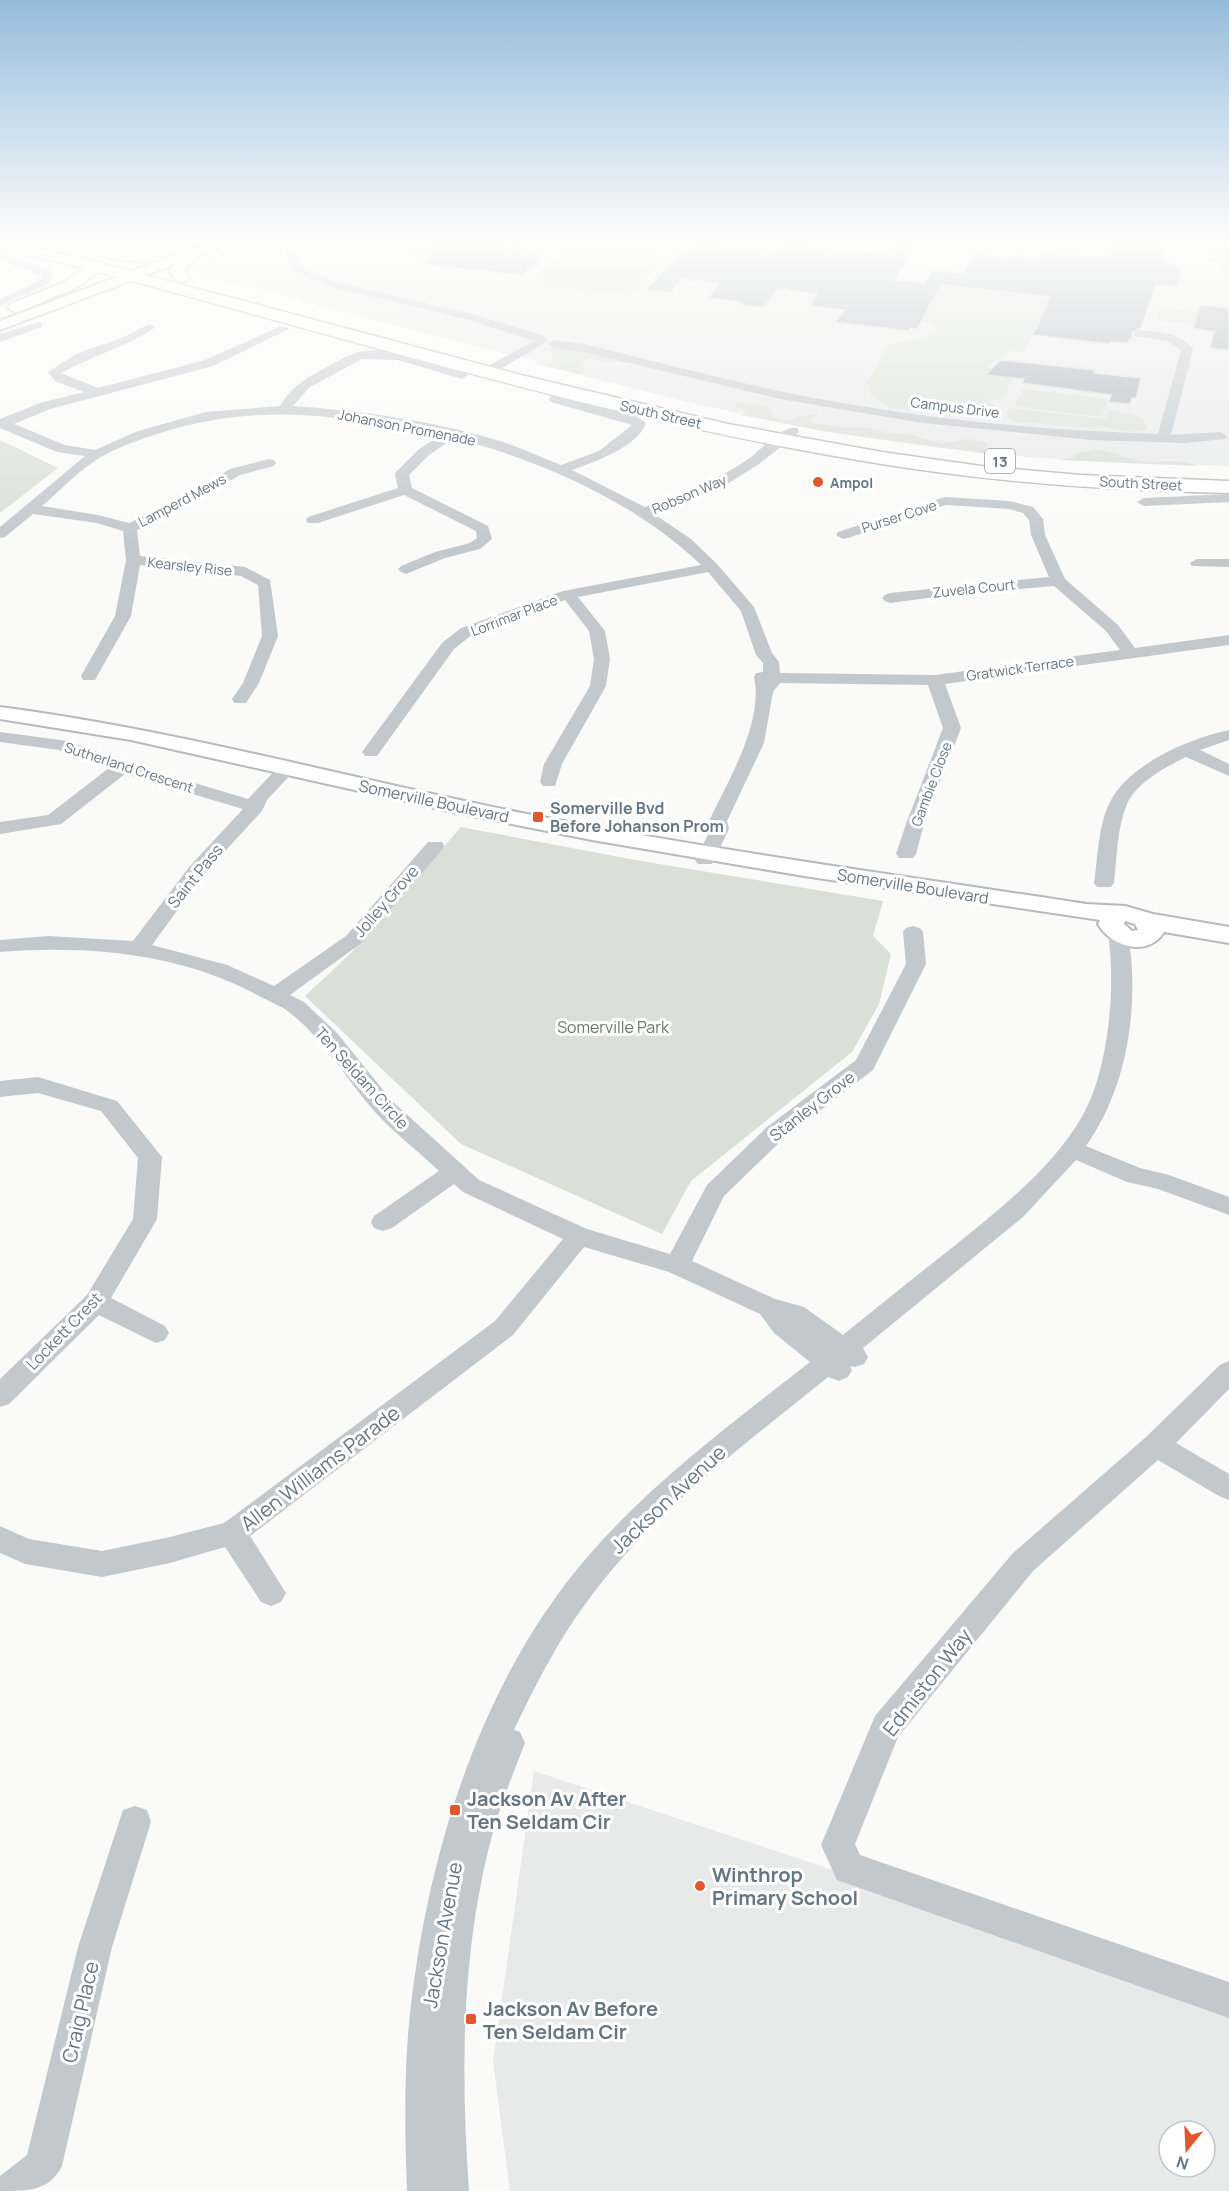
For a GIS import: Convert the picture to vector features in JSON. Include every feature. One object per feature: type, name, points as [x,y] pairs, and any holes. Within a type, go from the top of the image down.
[{"type":"highway","name":"South Street","points":[[394,341],[683,408],[777,438],[795,447],[928,465],[1028,475],[1132,484],[1229,487]]},
{"type":"highway","name":"South Street","points":[[407,341],[499,367]]},
{"type":"highway","name":"South Street","points":[[777,438],[888,447],[1015,462],[1229,475]]},
{"type":"main road","name":"Somerville Boulevard","points":[[0,713],[114,730],[440,809],[700,856],[1132,929],[1229,941]]},
{"type":"main road","name":"Somerville Boulevard","points":[[0,719],[108,735],[292,772]]},
{"type":"main road","name":"Somerville Boulevard","points":[[1132,929],[1229,935]]},
{"type":"street","points":[[96,392],[59,378],[54,372],[74,360],[122,341]]},
{"type":"street","points":[[1,423],[45,406],[209,363],[256,341]]},
{"type":"street","points":[[499,367],[547,341]]},
{"type":"street","name":"Campus Drive","points":[[554,341],[763,391],[883,413],[1044,432],[1226,441]]},
{"type":"street","points":[[1164,438],[1187,349],[1177,341]]},
{"type":"street","points":[[285,409],[287,401],[297,389],[359,356],[385,354],[462,375]]},
{"type":"street","points":[[555,399],[631,418],[639,423],[637,429],[604,454],[561,470]]},
{"type":"street","name":"Johanson Promenade","points":[[0,534],[96,454],[143,434],[206,416],[285,409],[350,414],[452,433],[502,446],[561,470],[640,511],[686,542],[712,567],[748,610],[764,655],[771,662],[766,678]]},
{"type":"street","points":[[1,423],[62,448],[96,454]]},
{"type":"street","points":[[405,490],[402,474],[424,452],[452,433]]},
{"type":"street","name":"Robson Way","points":[[640,511],[719,483],[777,438]]},
{"type":"street","name":"Lamperd Mews","points":[[130,528],[177,506],[235,472],[269,463]]},
{"type":"street","points":[[313,520],[405,490],[483,529],[484,539],[475,546],[440,555],[406,569]]},
{"type":"street","points":[[1144,502],[1229,498]]},
{"type":"street","name":"Purser Cove","points":[[843,535],[945,501],[1019,507],[1028,510],[1036,519],[1038,535],[1058,580],[1112,628],[1130,652]]},
{"type":"street","points":[[31,509],[99,519],[130,528],[133,560],[123,616],[89,676]]},
{"type":"street","name":"Kearsley Rise","points":[[133,560],[245,572],[265,583],[270,636],[251,683],[240,699]]},
{"type":"street","points":[[1197,563],[1229,563]]},
{"type":"street","name":"Lorrimar Place","points":[[371,752],[448,646],[467,631],[568,594],[712,567]]},
{"type":"street","name":"Zuvela Court","points":[[890,598],[1058,580]]},
{"type":"street","points":[[549,782],[553,764],[598,686],[602,659],[597,631],[568,594]]},
{"type":"street","name":"Gratwick Terrace","points":[[766,678],[935,680],[1229,640]]},
{"type":"street","points":[[700,856],[720,829],[718,821],[755,743],[766,678]]},
{"type":"street","name":"Gambie Close","points":[[906,854],[915,824],[952,728],[935,680]]},
{"type":"street","points":[[1104,883],[1119,801],[1150,769],[1186,750],[1217,737],[1229,735]]},
{"type":"street","name":"Sutherland Crescent","points":[[0,737],[62,745],[122,767],[255,807]]},
{"type":"street","points":[[1186,750],[1229,771]]},
{"type":"street","points":[[0,828],[54,820],[122,767]]},
{"type":"street","name":"Saint Pass","points":[[139,948],[197,870],[255,807],[273,801],[292,772]]},
{"type":"street","name":"Jolley Grove","points":[[276,995],[353,940],[435,846]]},
{"type":"street","name":"Jackson Avenue","points":[[426,2191],[424,2068],[431,1975],[443,1909],[477,1782],[536,1654],[574,1595],[622,1538],[687,1477],[1026,1215],[1069,1173],[1080,1148],[1108,1110],[1121,1076],[1137,947],[1132,929]]},
{"type":"street","name":"Stanley Grove","points":[[677,1265],[715,1191],[775,1133],[865,1065],[916,964],[912,932]]},
{"type":"street","name":"Ten Seldam Circle","points":[[0,946],[48,942],[139,948],[220,970],[276,995],[296,1007],[329,1038],[384,1107],[471,1186],[579,1236],[677,1265],[769,1307],[783,1326],[842,1359]]},
{"type":"street","name":"Lockett Crest","points":[[0,1089],[38,1085],[109,1106],[150,1157],[145,1219],[96,1302],[0,1396]]},
{"type":"street","points":[[1080,1148],[1135,1176],[1161,1181],[1229,1206]]},
{"type":"street","points":[[383,1222],[454,1172]]},
{"type":"street","name":"Allen Williams Parade","points":[[0,1539],[25,1551],[102,1564],[170,1550],[232,1533],[504,1328],[579,1236]]},
{"type":"street","points":[[96,1302],[156,1333]]},
{"type":"street","name":"Jackson Avenue","points":[[450,2191],[446,2034],[459,1917],[482,1821],[506,1750],[520,1718],[558,1646],[608,1576],[627,1554],[651,1528],[842,1359]]},
{"type":"street","name":"Edmiston Way","points":[[1229,1372],[1156,1445],[1023,1562],[886,1728],[838,1845],[849,1868],[1229,2000]]},
{"type":"street","points":[[1156,1445],[1229,1488]]},
{"type":"street","points":[[232,1533],[271,1593]]},
{"type":"street","name":"Craig Place","points":[[12,2191],[43,2166],[95,1947],[135,1822]]},
{"type":"shaded area","points":[[456,341],[1229,341],[1229,466],[1037,458],[932,447],[826,432],[687,402],[537,364],[532,359]]},
{"type":"shaded area","name":"Winthrop Primary School","points":[[534,1771],[1229,2001],[1229,2191],[510,2191],[493,2062]]},
{"type":"green space","points":[[906,341],[1029,341],[1024,352],[1013,349],[986,367],[992,369],[986,375],[1013,378],[1003,398],[985,401],[996,406],[992,410],[951,416],[938,415],[932,408],[941,402],[917,399],[920,403],[913,407],[892,408],[879,401],[869,391],[869,385],[866,384],[889,345]]},
{"type":"green space","points":[[561,346],[636,364],[605,362],[590,358],[580,364],[585,369],[580,374],[544,366],[554,361],[551,351],[544,349]]},
{"type":"green space","points":[[1023,389],[1108,399],[1102,417],[1014,406]]},
{"type":"green space","points":[[737,402],[766,406],[773,412],[771,414],[782,420],[819,415],[810,419],[810,422],[908,434],[941,443],[971,439],[988,443],[984,451],[989,454],[823,431],[741,415],[747,412],[734,405]]},
{"type":"green space","points":[[1011,408],[1106,419],[1109,409],[1144,420],[1147,429],[1128,431],[1109,427],[1020,423],[1009,419],[1007,412]]},
{"type":"green space","points":[[0,440],[58,468],[0,513]]},
{"type":"green space","points":[[1108,451],[1141,461],[1176,461],[1197,466],[1058,460],[1073,458],[1078,453]]},
{"type":"green space","name":"Somerville Park","points":[[461,827],[641,861],[883,901],[873,936],[891,954],[879,1004],[852,1052],[691,1181],[662,1234],[461,1144],[305,996],[350,954]]},
{"type":"building","points":[[1086,341],[1128,341],[1110,342],[1109,344]]},
{"type":"building","points":[[1212,341],[1229,341],[1229,350],[1210,348]]},
{"type":"building","points":[[1001,360],[1094,370],[1094,373],[1141,378],[1136,398],[1132,398],[1130,404],[1109,402],[1111,395],[1022,383],[1024,379],[985,375]]},
{"type":"place","name":"Ampol","points":[[818,482]]},
{"type":"place","name":"Somerville Bvd Before Johanson Prom","points":[[538,817]]},
{"type":"place","name":"Jackson Av After Ten Seldam Cir","points":[[455,1810]]},
{"type":"place","name":"Winthrop Primary School","points":[[700,1886]]},
{"type":"place","name":"Jackson Av Before Ten Seldam Cir","points":[[471,2019]]}]
